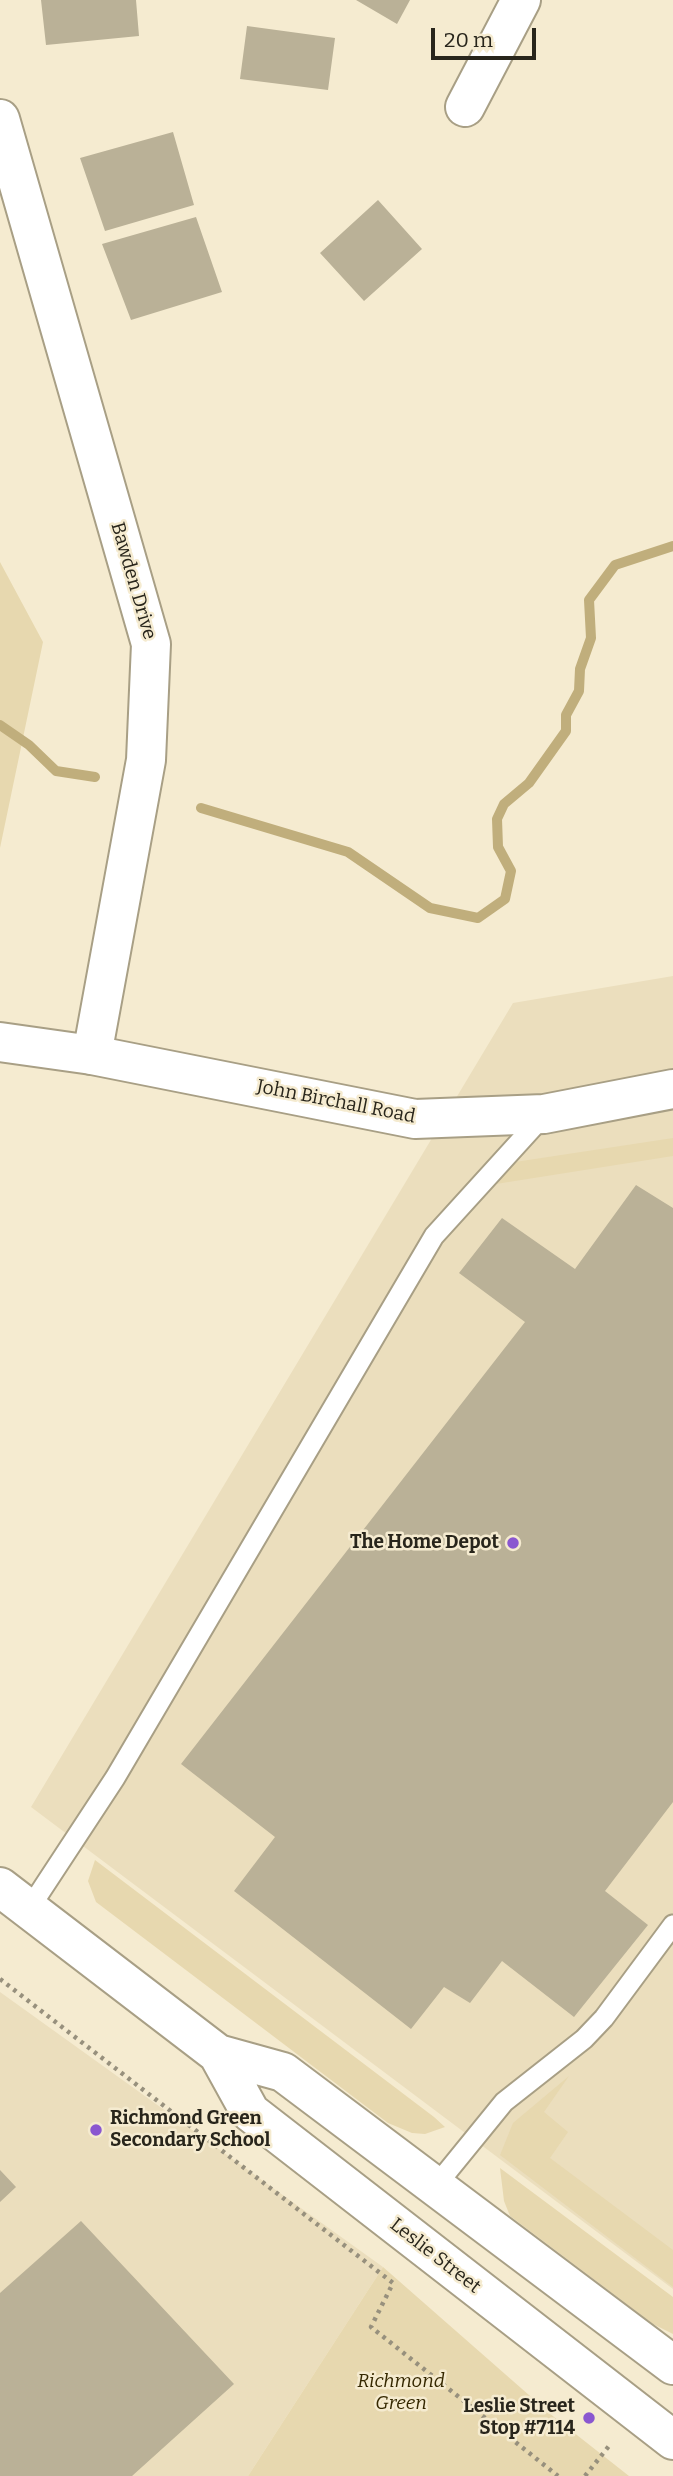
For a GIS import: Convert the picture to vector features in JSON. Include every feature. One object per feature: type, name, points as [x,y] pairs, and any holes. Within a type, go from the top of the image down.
[{"type":"street","points":[[465,107],[521,0]]},
{"type":"street","name":"Bawden Drive","points":[[0,119],[151,644],[146,760],[92,1055]]},
{"type":"street","name":"John Birchall Road","points":[[0,1042],[92,1055],[415,1119],[544,1114],[673,1089]]},
{"type":"street","name":"Leslie Street","points":[[15,1898],[218,2054],[283,2072],[673,2365]]},
{"type":"street","name":"Leslie Street","points":[[218,2054],[250,2112],[673,2440]]},
{"type":"lane","points":[[15,1898],[115,1778],[434,1236],[544,1114]]},
{"type":"lane","points":[[434,2188],[503,2102],[584,2039],[604,2018],[673,1925]]},
{"type":"path","points":[[0,1979],[394,2283],[370,2327],[558,2476]]},
{"type":"path","points":[[584,2476],[609,2446]]},
{"type":"shaded area","points":[[673,976],[673,2289],[31,1807],[513,1003]]},
{"type":"shaded area","name":"Richmond Green Secondary School","points":[[0,1992],[383,2267],[248,2476],[0,2476]]},
{"type":"green space","points":[[0,562],[43,642],[0,848]]},
{"type":"green space","points":[[673,1138],[673,1156],[496,1184],[515,1162]]},
{"type":"green space","points":[[95,1860],[445,2127],[425,2134],[412,2133],[388,2123],[96,1902],[88,1881]]},
{"type":"green space","points":[[569,2076],[544,2112],[568,2132],[550,2158],[673,2250],[673,2287],[500,2155],[513,2123]]},
{"type":"green space","points":[[500,2168],[673,2297],[673,2334],[653,2324],[510,2216],[504,2201]]},
{"type":"green space","name":"Richmond Green","points":[[383,2267],[554,2417],[629,2476],[248,2476]]},
{"type":"building","points":[[41,0],[136,0],[139,36],[46,45]]},
{"type":"building","points":[[356,0],[410,0],[397,24]]},
{"type":"building","points":[[247,26],[335,38],[328,90],[240,79]]},
{"type":"building","points":[[173,132],[194,205],[105,231],[80,158]]},
{"type":"building","points":[[378,200],[422,249],[364,301],[320,253]]},
{"type":"building","points":[[196,217],[222,292],[131,320],[102,244]]},
{"type":"building","name":"The Home Depot","points":[[636,1185],[673,1208],[673,1802],[605,1891],[648,1925],[574,2017],[502,1961],[470,2003],[444,1987],[411,2029],[234,1891],[275,1837],[181,1764],[525,1322],[459,1273],[502,1218],[575,1269]]},
{"type":"building","points":[[0,2170],[16,2187],[0,2202]]},
{"type":"building","points":[[81,2221],[234,2384],[132,2476],[0,2476],[0,2293]]},
{"type":"waterway","points":[[201,808],[348,852],[430,908],[478,918],[505,899],[511,871],[498,847],[497,819],[504,804],[529,783],[566,731],[566,715],[579,691],[580,669],[591,638],[589,600],[615,565],[673,546]]},
{"type":"waterway","points":[[0,725],[29,745],[56,771],[95,777]]},
{"type":"place","name":"The Home Depot","points":[[513,1543]]},
{"type":"place","name":"Richmond Green Secondary School","points":[[96,2130]]},
{"type":"place","name":"Leslie Street Stop #7114","points":[[589,2418]]}]
